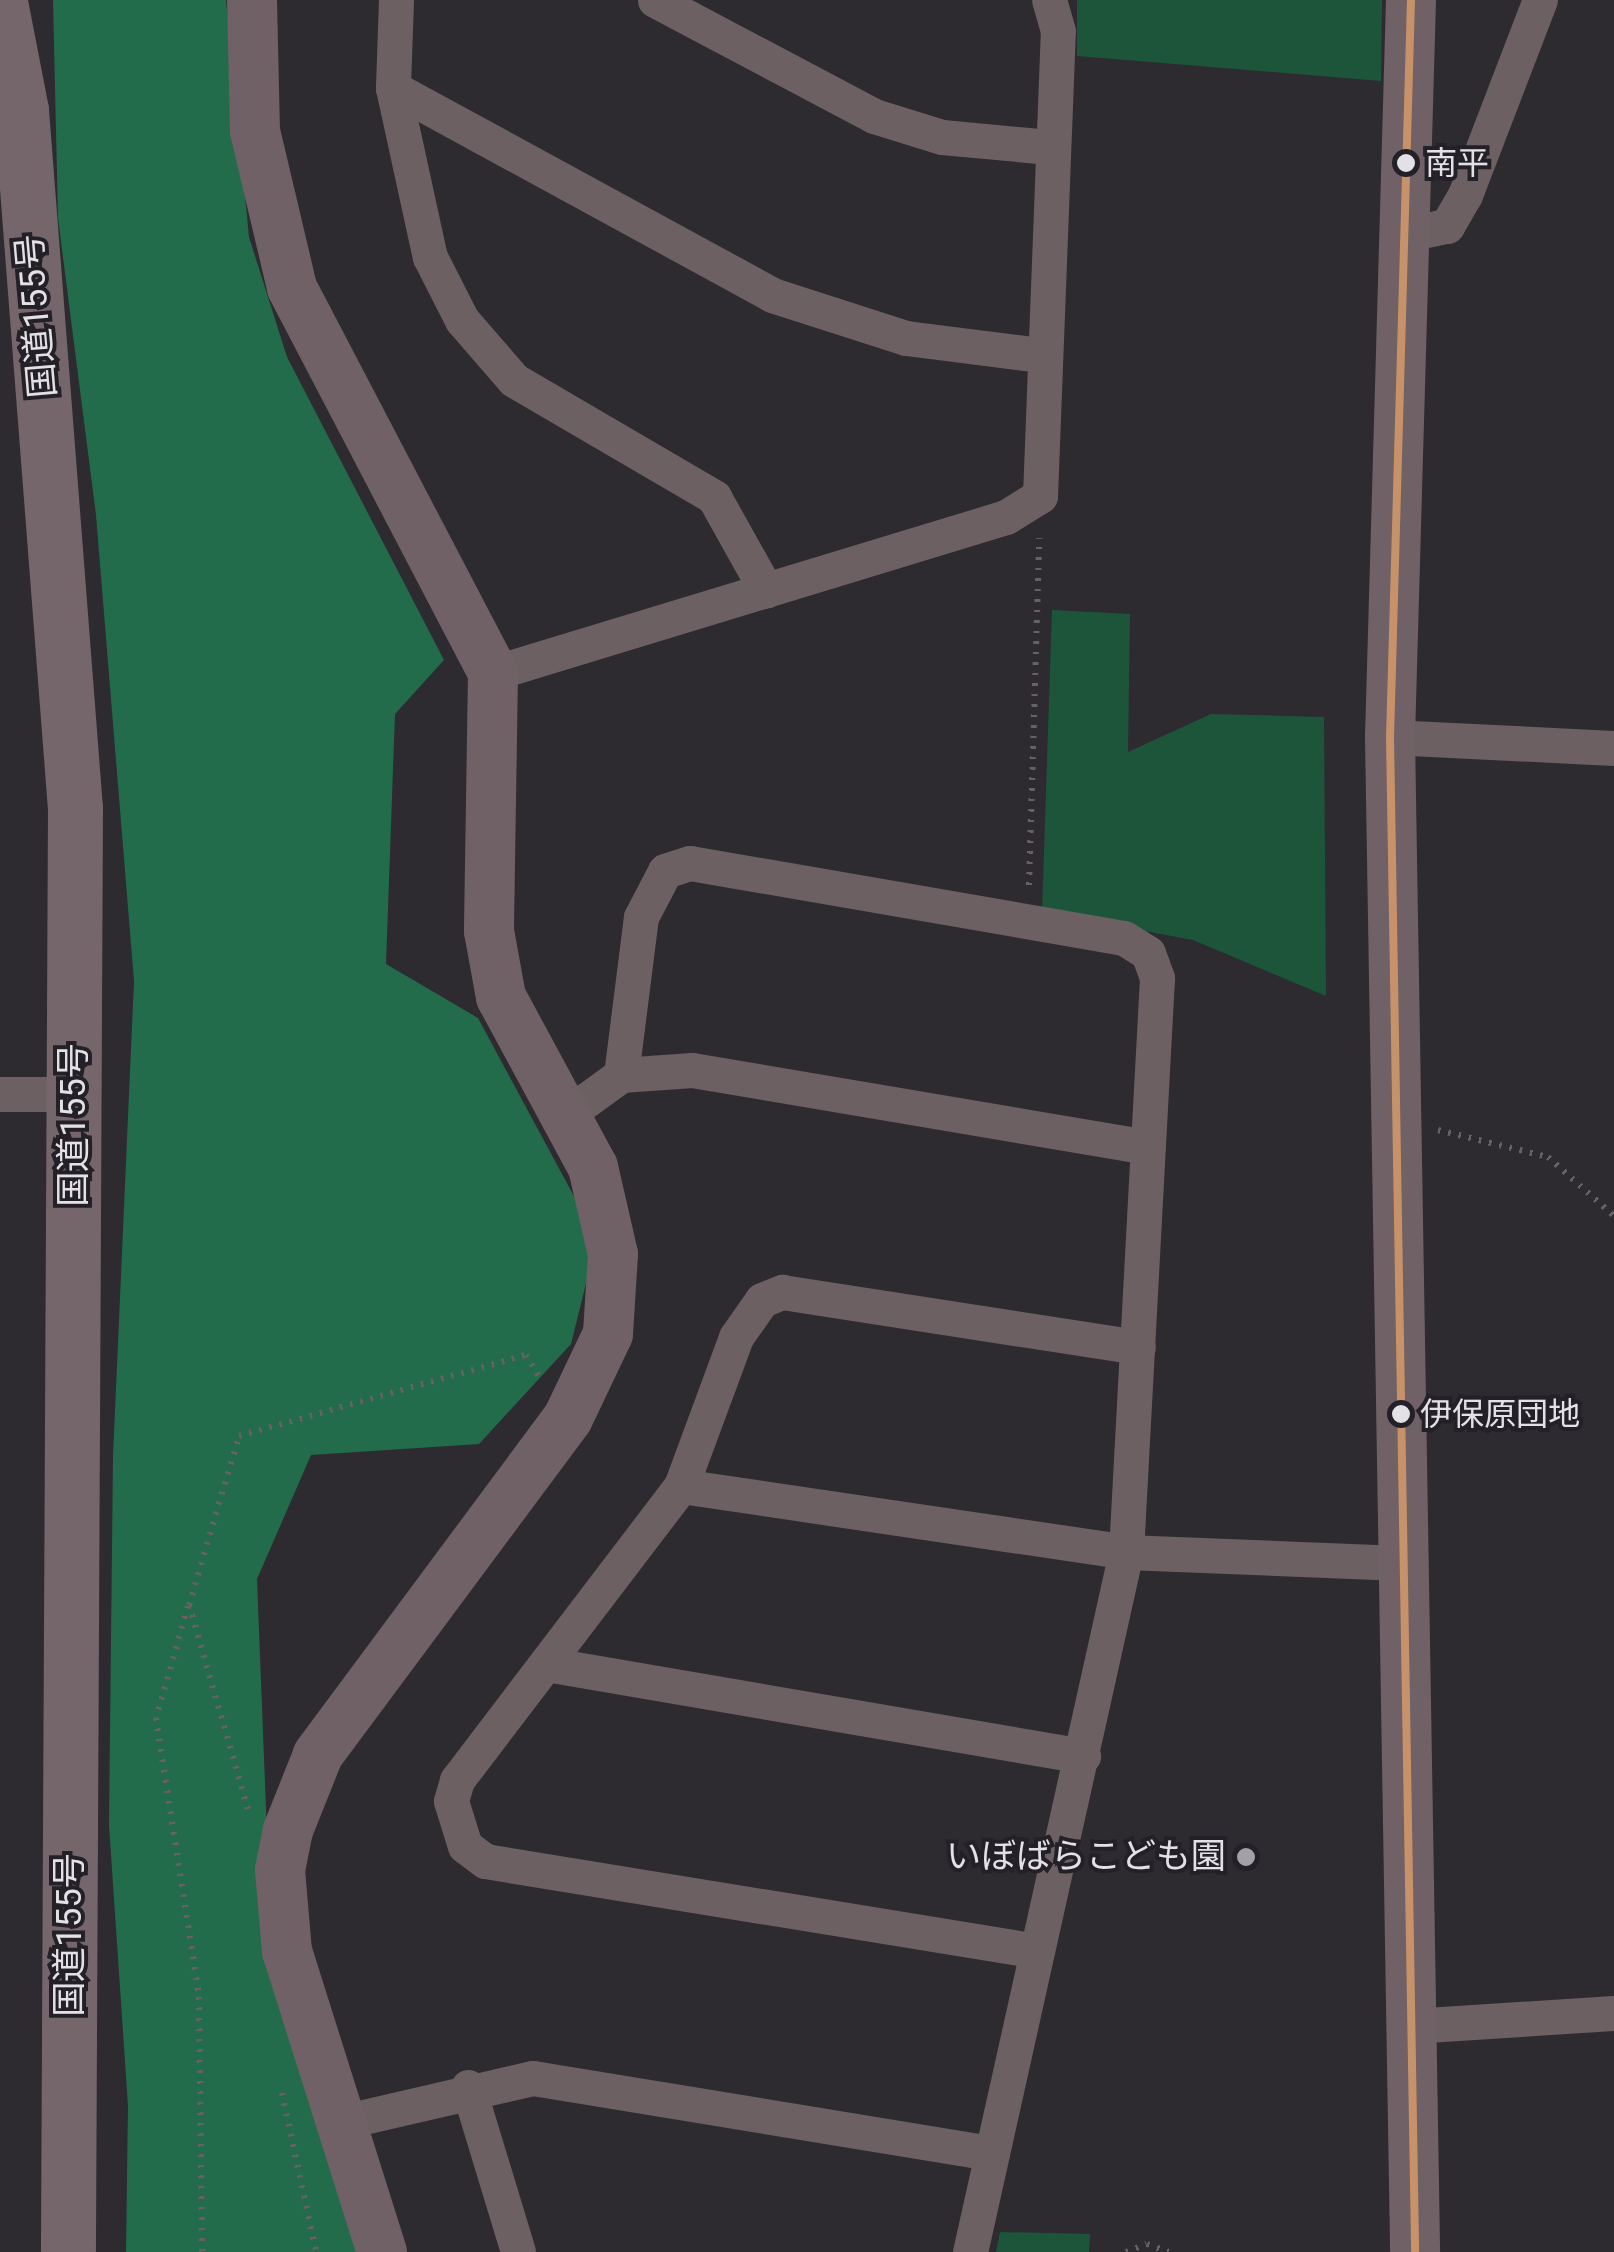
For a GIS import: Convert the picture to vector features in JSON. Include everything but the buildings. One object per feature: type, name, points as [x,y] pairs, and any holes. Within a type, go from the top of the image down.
[{"type":"highway","name":"国道155号","points":[[0,2],[21,110],[76,808],[68,2252]]},
{"type":"street","points":[[252,0],[260,168],[292,288],[494,673],[490,931],[508,1013],[593,1167],[613,1254],[608,1334],[551,1444],[318,1755],[288,1830],[280,1870],[287,1952],[382,2252]]},
{"type":"street","points":[[396,0],[394,88],[430,257],[462,320],[514,380],[714,497],[766,590]]},
{"type":"street","points":[[655,0],[874,116],[942,137],[1050,147]]},
{"type":"street","points":[[494,673],[1006,517],[1040,496],[1040,355],[1058,31],[1049,0]]},
{"type":"street","points":[[1412,0],[1408,234],[1393,449],[1390,736],[1414,2252]]},
{"type":"street","points":[[1408,234],[1447,226],[1465,195],[1540,0]]},
{"type":"street","points":[[394,88],[772,295],[906,338],[1040,355]]},
{"type":"street","points":[[1390,736],[1614,748]]},
{"type":"street","points":[[621,1075],[641,917],[666,871],[690,863],[1124,938],[1148,953],[1157,978],[1126,1552],[970,2252]]},
{"type":"street","points":[[566,1115],[621,1075],[692,1070],[1148,1147]]},
{"type":"street","points":[[0,1094],[74,1094]]},
{"type":"street","points":[[1037,1951],[485,1861],[452,1820],[457,1780],[682,1486],[746,1316],[782,1292],[1138,1347]]},
{"type":"street","points":[[682,1486],[1126,1552],[1401,1562]]},
{"type":"street","points":[[546,1664],[1083,1756]]},
{"type":"street","points":[[1411,2026],[1614,2013]]},
{"type":"street","points":[[342,2122],[468,2087],[533,2078],[992,2152]]},
{"type":"street","points":[[468,2087],[518,2252]]},
{"type":"path","points":[[1028,920],[1040,496]]},
{"type":"path","points":[[1396,1128],[1476,1132],[1548,1158],[1614,1216]]},
{"type":"path","points":[[188,1605],[156,1718],[198,1997],[202,2252]]},
{"type":"path","points":[[1126,2252],[1147,2244],[1169,2252]]},
{"type":"green space","points":[[53,0],[226,0],[249,237],[287,357],[444,660],[395,714],[386,964],[478,1018],[597,1239],[571,1344],[479,1444],[311,1455],[257,1579],[268,1860],[363,2252],[126,2252],[128,2106],[109,1825],[113,1456],[134,981],[96,515],[58,218]]},
{"type":"green space","points":[[1077,0],[1382,0],[1381,81],[1077,56]]},
{"type":"green space","points":[[1052,610],[1130,614],[1128,752],[1211,714],[1324,717],[1326,996],[1193,940],[1042,912]]},
{"type":"green space","points":[[1000,2232],[1090,2234],[1089,2252],[996,2252]]},
{"type":"transit line","points":[[1411,0],[1390,737],[1415,2252]]},
{"type":"place","name":"南平","points":[[1406,163]]},
{"type":"place","name":"伊保原団地","points":[[1401,1414]]},
{"type":"place","name":"いぼばらこども園","points":[[1246,1857]]}]
